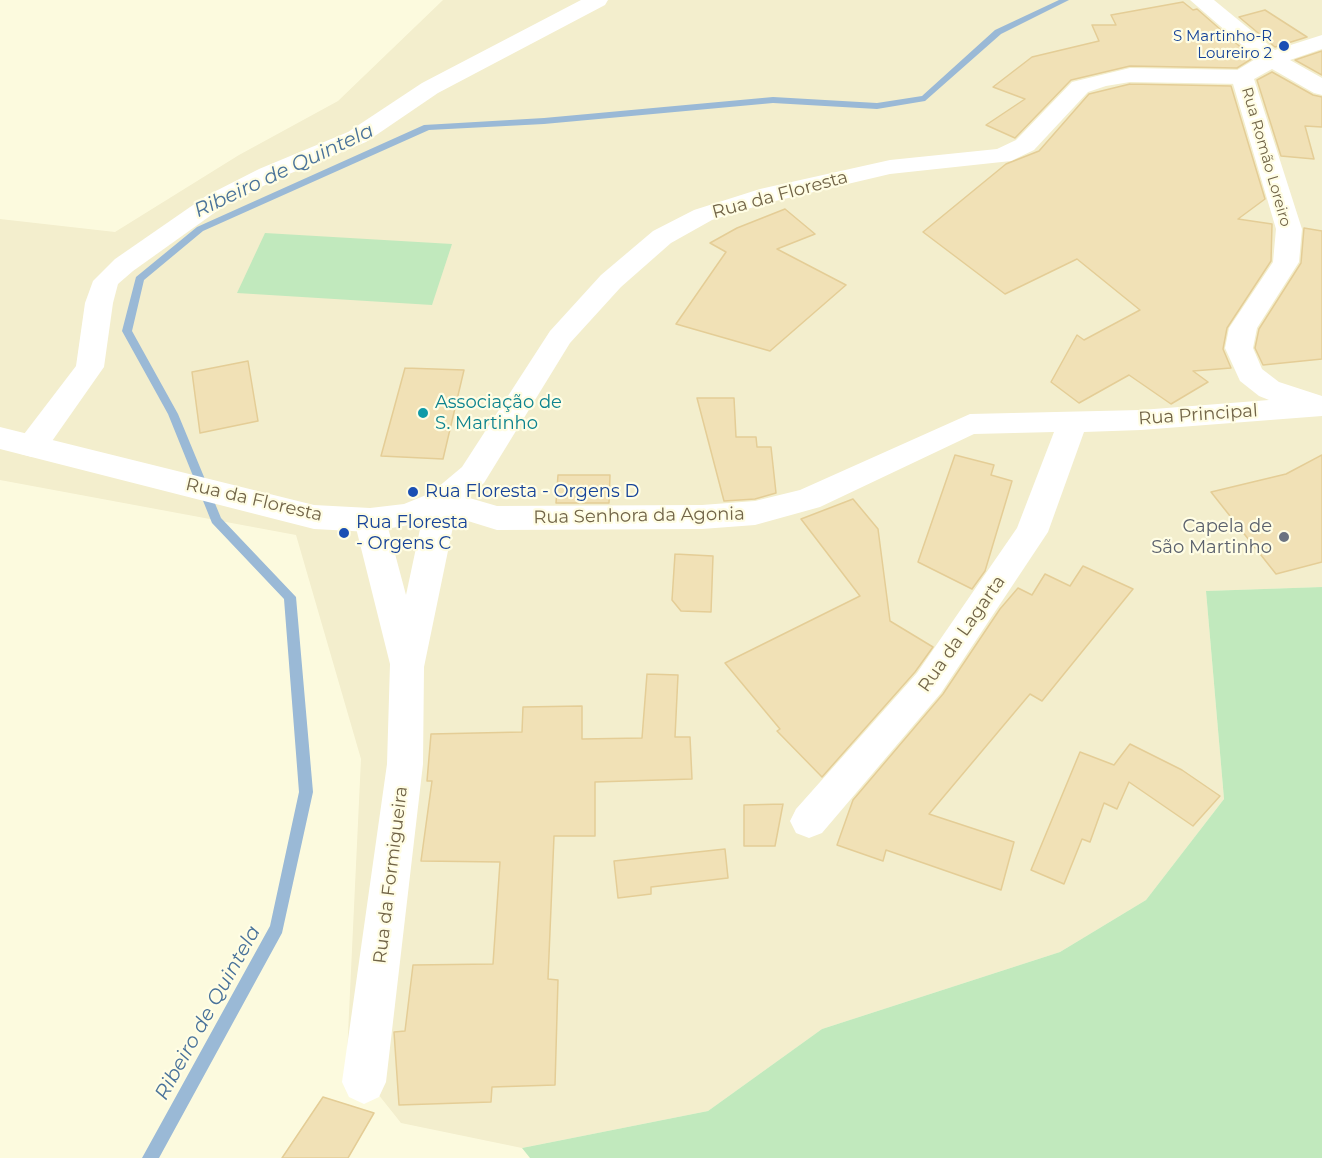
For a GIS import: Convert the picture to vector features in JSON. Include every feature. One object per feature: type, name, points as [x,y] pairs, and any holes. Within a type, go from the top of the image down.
[{"type":"street","points":[[32,446],[90,368],[99,303],[106,281],[124,265],[214,201],[268,174],[357,138],[430,88],[597,0]]},
{"type":"street","points":[[1201,0],[1272,60],[1322,88]]},
{"type":"street","name":"Rua Romão Loreiro","points":[[1321,406],[1295,400],[1269,389],[1250,374],[1239,348],[1243,328],[1286,262],[1289,229],[1242,77],[1272,60],[1322,42]]},
{"type":"street","name":"Rua da Floresta","points":[[0,438],[314,517],[370,520],[408,514],[442,501],[473,475],[560,337],[611,281],[662,237],[703,215],[760,197],[890,167],[1002,156],[1025,145],[1080,87],[1102,80],[1130,75],[1242,77]]},
{"type":"street","name":"Rua Principal","points":[[1073,421],[1141,420],[1321,406]]},
{"type":"street","name":"Rua Senhora da Agonia","points":[[442,501],[497,518],[702,517],[755,513],[809,499],[970,424],[1073,421]]},
{"type":"street","name":"Rua da Lagarta","points":[[809,821],[929,684],[1032,532],[1073,421]]},
{"type":"street","points":[[407,667],[442,501]]},
{"type":"street","points":[[370,520],[407,667]]},
{"type":"street","name":"Rua da Formigueira","points":[[364,1082],[405,764],[407,667]]},
{"type":"shaded area","points":[[443,0],[1322,0],[1322,587],[1206,591],[1224,799],[1146,900],[1060,952],[822,1029],[708,1111],[522,1148],[401,1123],[347,1055],[361,759],[296,535],[0,480],[0,219],[115,232],[239,155],[338,101]]},
{"type":"green space","points":[[265,233],[452,244],[432,305],[237,293]]},
{"type":"green space","points":[[1322,587],[1322,1158],[530,1158],[522,1148],[708,1111],[822,1029],[1060,952],[1146,900],[1224,799],[1206,591]]},
{"type":"building","points":[[1183,2],[1193,10],[1197,9],[1253,58],[1237,68],[1130,66],[1071,80],[1015,138],[986,125],[1025,99],[993,87],[1032,57],[1099,41],[1092,25],[1116,25],[1111,15]]},
{"type":"building","points":[[1265,10],[1307,37],[1275,47],[1239,17]]},
{"type":"building","points":[[1322,51],[1322,75],[1295,60]]},
{"type":"building","points":[[1272,72],[1313,95],[1322,97],[1322,127],[1305,126],[1314,159],[1281,156],[1257,80]]},
{"type":"building","points":[[1130,84],[1231,86],[1265,199],[1238,219],[1272,224],[1271,261],[1227,328],[1223,349],[1231,368],[1193,371],[1208,382],[1171,404],[1129,375],[1079,403],[1051,382],[1077,335],[1084,340],[1140,310],[1077,259],[1005,294],[923,232],[1006,164],[1039,151],[1089,94]]},
{"type":"building","points":[[785,209],[815,234],[777,249],[846,285],[770,351],[676,324],[726,252],[710,243],[737,228]]},
{"type":"building","points":[[1304,228],[1322,231],[1322,359],[1263,365],[1255,348],[1259,329],[1301,263]]},
{"type":"building","points":[[248,361],[258,421],[200,433],[192,372]]},
{"type":"building","name":"Associação de S. Martinho","points":[[405,368],[464,370],[443,459],[381,456]]},
{"type":"building","points":[[697,398],[734,398],[736,437],[756,437],[757,447],[771,447],[776,493],[755,499],[724,501]]},
{"type":"building","points":[[955,455],[994,465],[991,475],[1012,481],[985,571],[972,589],[918,562]]},
{"type":"building","name":"Capela de São Martinho","points":[[1322,455],[1322,562],[1276,574],[1211,492],[1286,474]]},
{"type":"building","points":[[558,475],[610,475],[609,503],[556,503]]},
{"type":"building","points":[[853,499],[878,529],[890,621],[933,647],[915,672],[822,777],[777,731],[780,729],[725,663],[860,596],[801,519]]},
{"type":"building","points":[[675,554],[713,556],[711,612],[681,611],[672,600]]},
{"type":"building","points":[[1083,566],[1133,589],[1042,701],[1030,694],[929,814],[1014,842],[1001,890],[886,850],[883,861],[837,845],[853,800],[943,694],[1000,609],[1018,588],[1032,595],[1045,574],[1070,586]]},
{"type":"building","points":[[647,674],[678,675],[675,737],[690,737],[692,779],[595,782],[595,836],[554,836],[548,979],[558,980],[555,1085],[492,1087],[491,1102],[399,1105],[394,1032],[405,1031],[413,965],[493,964],[500,862],[421,861],[432,781],[427,781],[431,734],[522,732],[523,707],[582,706],[582,739],[642,738]]},
{"type":"building","points":[[1130,744],[1182,770],[1220,796],[1193,826],[1129,782],[1117,809],[1104,803],[1090,842],[1082,839],[1064,884],[1031,870],[1080,752],[1114,765]]},
{"type":"building","points":[[783,804],[775,846],[744,846],[744,805]]},
{"type":"building","points":[[725,849],[728,878],[651,887],[651,894],[618,898],[614,861]]},
{"type":"building","points":[[323,1097],[374,1113],[348,1158],[282,1158]]},
{"type":"waterway","name":"Ribeiro de Quintela","points":[[150,1158],[277,928],[306,792],[290,597],[216,520],[173,414],[127,331],[139,279],[200,229],[427,127],[544,121],[773,100],[877,106],[925,98],[998,32],[1065,0]]},
{"type":"place","name":"S Martinho-R Loureiro 2","points":[[1284,46]]},
{"type":"place","name":"Associação de S. Martinho","points":[[423,413]]},
{"type":"place","name":"Rua Floresta - Orgens D","points":[[413,492]]},
{"type":"place","name":"Rua Floresta - Orgens C","points":[[344,533]]},
{"type":"place","name":"Capela de São Martinho","points":[[1284,537]]}]
